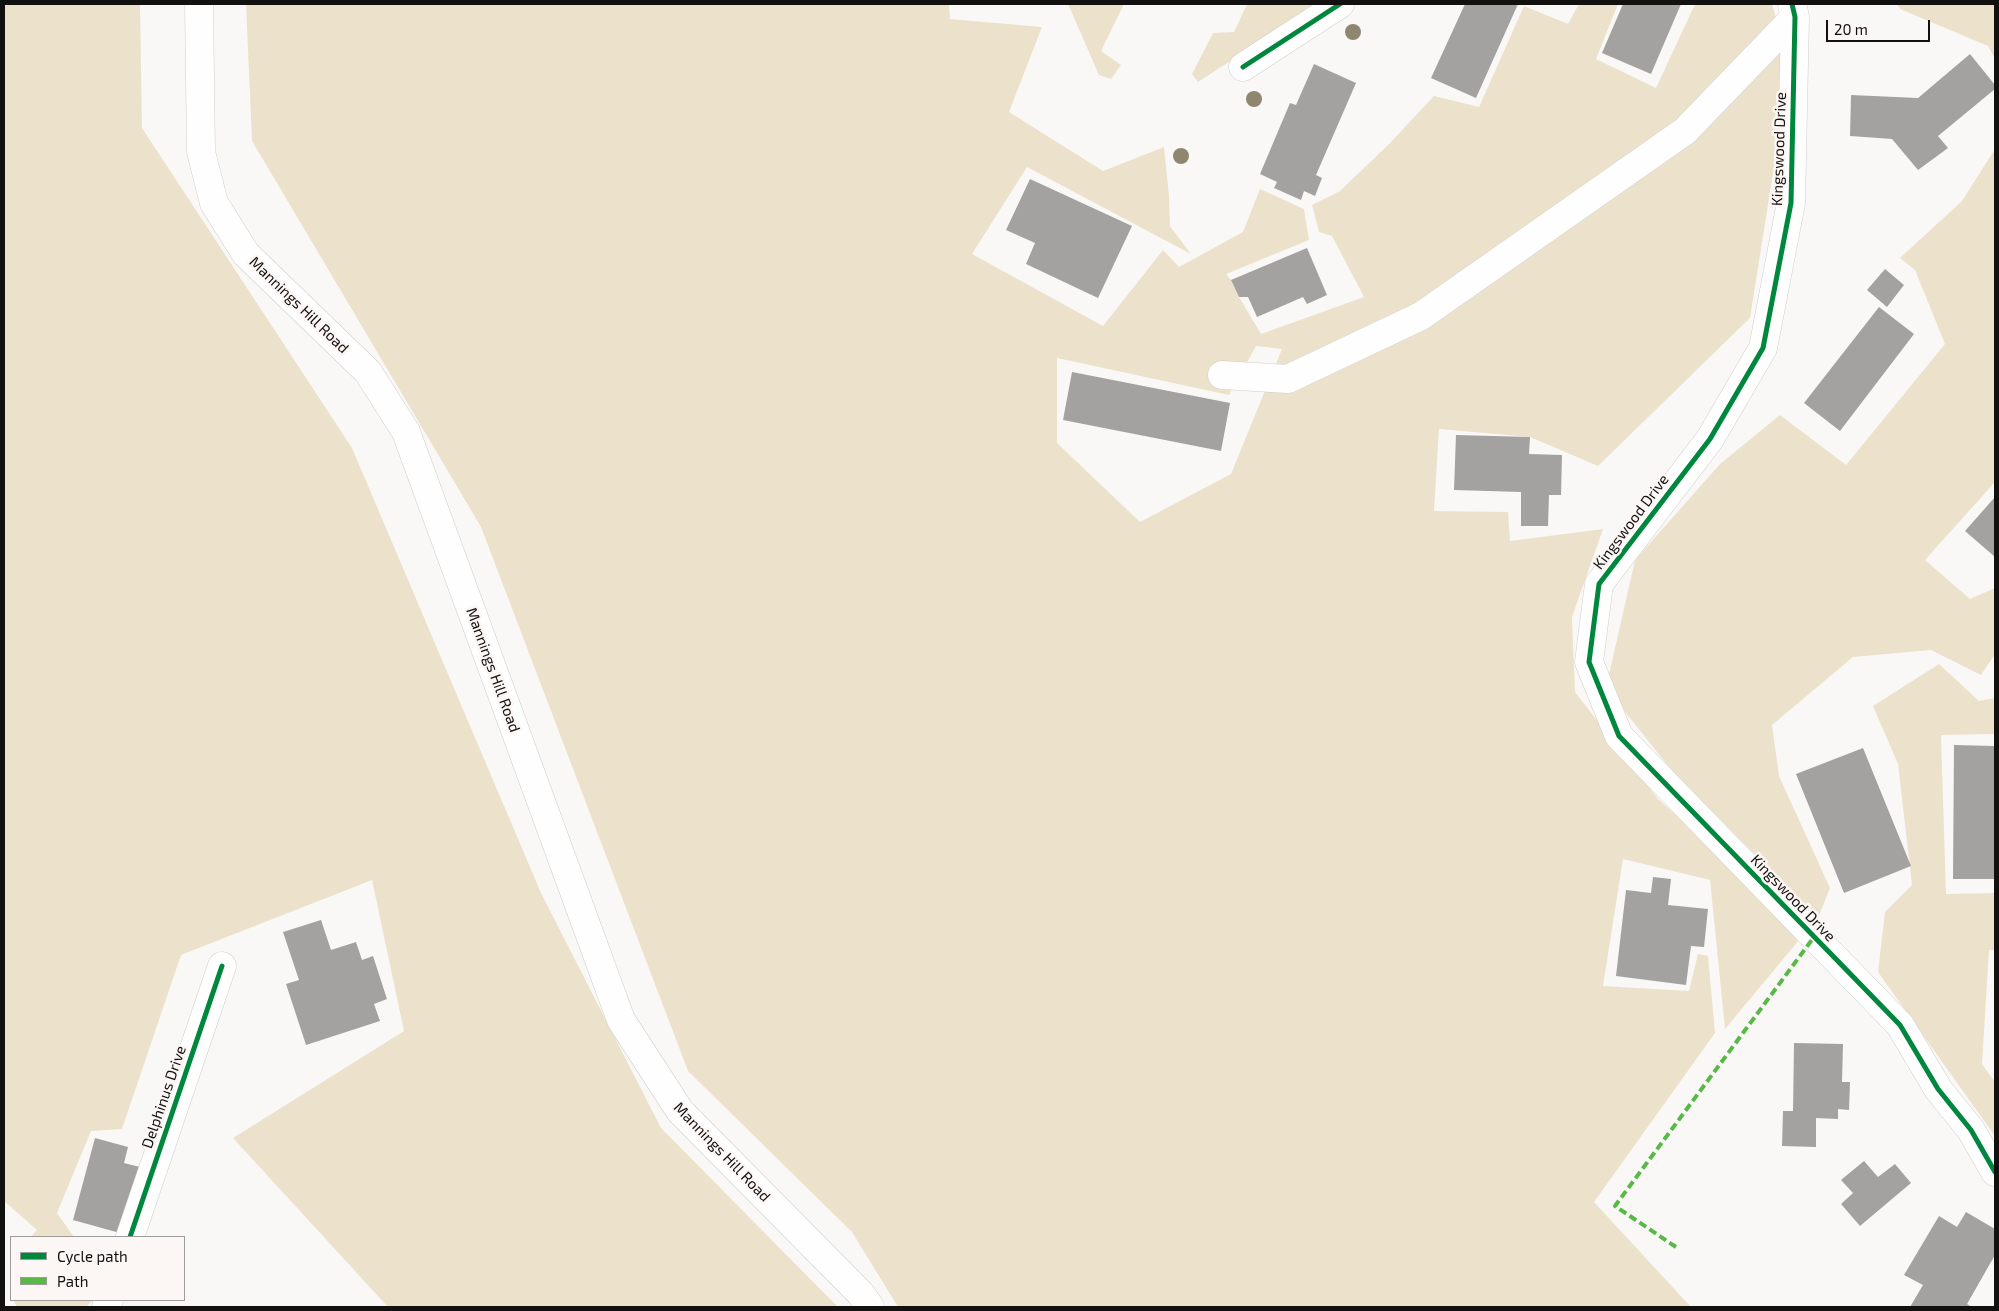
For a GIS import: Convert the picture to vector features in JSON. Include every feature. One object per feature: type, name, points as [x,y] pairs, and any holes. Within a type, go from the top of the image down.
[{"type":"street","name":"Mannings Hill Road","points":[[199,4],[201,152],[214,203],[246,254],[368,372],[406,432],[621,1020],[680,1111],[860,1293],[870,1307]]},
{"type":"street","points":[[1242,67],[1340,4]]},
{"type":"street","points":[[1222,375],[1288,379],[1421,316],[1684,131],[1794,10]]},
{"type":"street","name":"Kingswood Drive","points":[[1794,10],[1791,203],[1763,348],[1710,439],[1599,584],[1589,662],[1619,736],[1900,1025],[1938,1089],[1971,1130],[1995,1172]]},
{"type":"street","name":"Delphinus Drive","points":[[130,1236],[222,966]]},
{"type":"shaded area","points":[[4,4],[140,4],[142,128],[352,448],[541,893],[661,1128],[838,1307],[388,1307],[233,1138],[404,1031],[372,880],[181,955],[122,1129],[91,1131],[57,1213],[73,1236],[32,1236],[37,1230],[4,1201]]},
{"type":"shaded area","points":[[246,4],[949,4],[950,19],[1042,27],[1009,112],[1103,171],[1164,147],[1170,226],[1191,254],[1027,167],[972,254],[1103,326],[1163,250],[1179,267],[1243,232],[1260,189],[1304,209],[1309,240],[1226,274],[1261,334],[1364,297],[1332,236],[1319,232],[1312,205],[1340,191],[1390,143],[1434,96],[1479,107],[1524,6],[1568,24],[1579,4],[1618,4],[1596,59],[1656,88],[1695,4],[1772,4],[1790,66],[1750,318],[1598,466],[1530,437],[1439,429],[1434,511],[1508,512],[1510,541],[1603,529],[1572,617],[1575,692],[1658,799],[1804,934],[1725,1029],[1710,880],[1623,859],[1603,986],[1689,991],[1698,954],[1708,956],[1715,1033],[1594,1202],[1691,1307],[898,1307],[852,1232],[688,1071],[481,527],[252,141]],"holes":[[[1256,346],[1282,349],[1231,474],[1140,522],[1057,443],[1057,358],[1229,395]]]},
{"type":"shaded area","points":[[1068,4],[1124,4],[1101,51],[1121,65],[1111,79],[1099,75]]},
{"type":"shaded area","points":[[1247,4],[1318,4],[1198,82],[1192,74],[1213,33],[1234,32]]},
{"type":"shaded area","points":[[1897,4],[1995,4],[1995,59],[1988,46],[1900,9]]},
{"type":"shaded area","points":[[1995,149],[1995,482],[1925,560],[1970,599],[1995,588],[1995,654],[1981,675],[1931,650],[1853,657],[1772,725],[1779,776],[1830,888],[1818,918],[1673,772],[1606,688],[1635,560],[1720,464],[1780,415],[1846,465],[1945,344],[1915,270],[1900,258],[1962,201]]},
{"type":"shaded area","points":[[1939,664],[1979,701],[1995,698],[1995,734],[1941,735],[1946,894],[1995,893],[1995,950],[1989,950],[1982,1064],[1995,1082],[1995,1136],[1878,972],[1885,912],[1912,885],[1898,764],[1873,706]]},
{"type":"shaded area","points":[[14,1301],[92,1301],[86,1307],[17,1307]]},
{"type":"building","points":[[1465,4],[1518,4],[1476,98],[1431,78]]},
{"type":"building","points":[[1623,4],[1681,4],[1651,74],[1602,53]]},
{"type":"building","points":[[1970,54],[1995,85],[1995,89],[1938,136],[1948,148],[1918,170],[1892,139],[1850,136],[1851,95],[1918,98]]},
{"type":"building","points":[[1314,64],[1356,83],[1316,175],[1322,178],[1315,196],[1304,191],[1301,200],[1274,188],[1277,182],[1260,174],[1290,103],[1296,105]]},
{"type":"building","points":[[1030,179],[1132,226],[1098,298],[1026,264],[1035,243],[1006,230]]},
{"type":"building","points":[[1307,248],[1327,295],[1307,304],[1303,297],[1257,317],[1248,297],[1239,297],[1231,280]]},
{"type":"building","points":[[1885,269],[1904,285],[1887,307],[1867,290]]},
{"type":"building","points":[[1879,307],[1914,334],[1840,431],[1804,403]]},
{"type":"building","points":[[1072,372],[1230,403],[1221,451],[1063,420]]},
{"type":"building","points":[[1456,435],[1530,437],[1529,454],[1562,455],[1561,495],[1549,495],[1548,526],[1521,526],[1521,492],[1454,490]]},
{"type":"building","points":[[1995,497],[1995,557],[1965,531]]},
{"type":"building","points":[[1954,745],[1995,746],[1995,879],[1953,879]]},
{"type":"building","points":[[1863,748],[1911,866],[1844,893],[1796,774]]},
{"type":"building","points":[[1653,877],[1671,879],[1668,905],[1708,909],[1704,947],[1691,946],[1686,985],[1616,976],[1626,890],[1651,893]]},
{"type":"building","points":[[321,920],[331,950],[356,942],[362,960],[373,956],[387,999],[374,1004],[380,1021],[306,1045],[286,984],[299,980],[283,932]]},
{"type":"building","points":[[1794,1043],[1843,1044],[1842,1082],[1850,1082],[1849,1110],[1838,1109],[1838,1119],[1816,1118],[1816,1147],[1782,1146],[1783,1111],[1793,1111]]},
{"type":"building","points":[[95,1138],[128,1147],[124,1163],[144,1168],[127,1235],[73,1220]]},
{"type":"building","points":[[1864,1161],[1878,1177],[1895,1164],[1911,1183],[1860,1226],[1841,1204],[1853,1193],[1841,1180]]},
{"type":"building","points":[[1966,1212],[1995,1229],[1995,1255],[1967,1304],[1972,1307],[1910,1307],[1923,1285],[1904,1275],[1939,1216],[1957,1227]]},
{"type":"marked path","points":[[1676,1247],[1615,1206],[1814,937]]},
{"type":"cycle path","points":[[1243,67],[1340,4]]},
{"type":"cycle path","points":[[1792,4],[1795,17],[1791,203],[1763,348],[1710,439],[1599,584],[1589,662],[1619,736],[1900,1025],[1938,1089],[1971,1130],[1995,1172]]},
{"type":"cycle path","points":[[130,1236],[222,966]]}]
